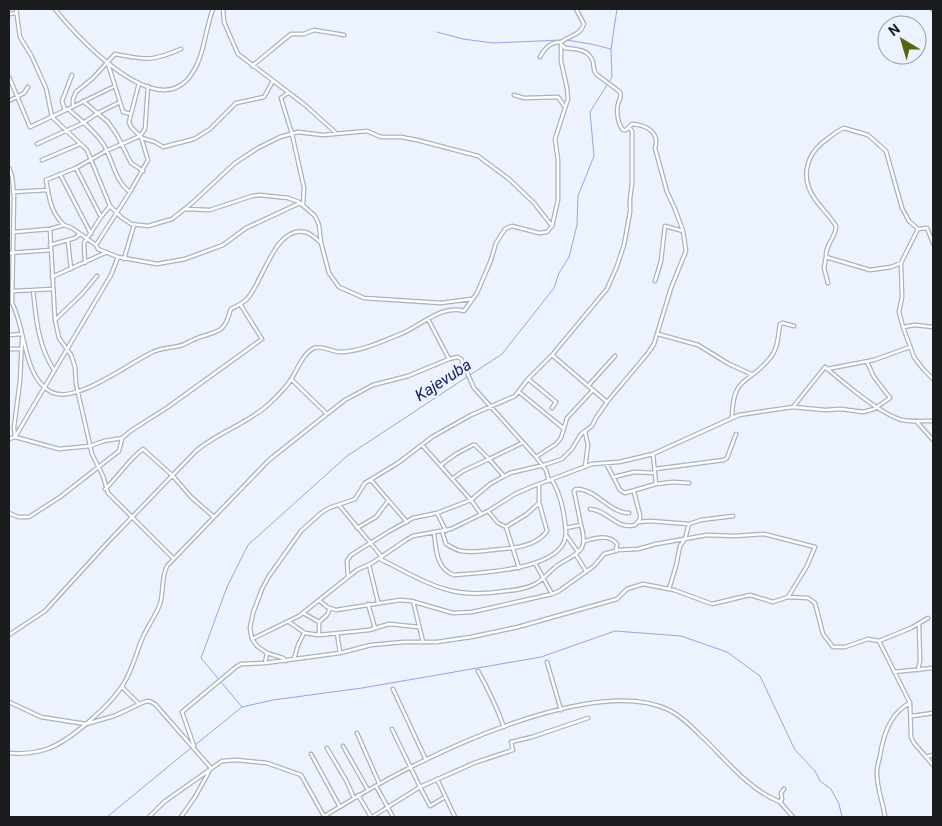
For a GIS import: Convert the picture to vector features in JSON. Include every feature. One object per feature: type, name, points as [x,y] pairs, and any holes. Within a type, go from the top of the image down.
[{"type":"street","points":[[55,9],[120,74],[148,86],[168,89],[186,81],[202,51],[213,9]]},
{"type":"street","points":[[223,9],[224,22],[236,52],[319,116],[336,133]]},
{"type":"street","points":[[540,56],[545,48],[575,36],[582,28],[584,24],[576,9]]},
{"type":"street","points":[[9,14],[16,11],[20,37],[31,54],[46,88],[52,117],[87,150],[110,206],[124,219],[134,225],[148,226],[172,220],[235,163],[267,143],[292,134],[304,132],[323,135],[367,131],[380,137],[401,137],[417,140],[478,156],[509,179],[534,203],[552,226]]},
{"type":"street","points":[[252,66],[291,34],[304,34],[314,30],[344,36]]},
{"type":"street","points":[[9,635],[45,611],[201,446],[264,408],[283,390],[304,358],[315,348],[319,347],[342,352],[406,332],[445,311],[459,309],[464,311],[477,293],[496,243],[505,229],[512,226],[547,232],[552,226],[558,200],[558,160],[555,139],[568,99],[561,61],[561,43]]},
{"type":"street","points":[[348,577],[347,561],[349,557],[370,542],[420,516],[437,513],[471,500],[490,484],[512,472],[542,466],[562,459],[572,449],[578,438],[592,426],[607,402],[648,353],[658,334],[686,251],[683,232],[676,209],[667,192],[655,148],[655,135],[647,127],[632,124],[626,130],[623,130],[619,122],[618,105],[621,97],[620,92],[596,74],[591,59],[585,52],[577,48],[565,48],[561,43]]},
{"type":"street","points":[[73,106],[72,99],[76,92],[93,78],[115,54],[153,59],[181,49]]},
{"type":"street","points":[[107,63],[123,112],[131,114]]},
{"type":"street","points":[[72,74],[62,101],[66,110],[96,134],[121,182],[130,192]]},
{"type":"street","points":[[9,77],[30,127],[115,86]]},
{"type":"street","points":[[141,137],[164,147],[194,140],[210,128],[236,103],[264,97],[273,81]]},
{"type":"street","points":[[96,245],[148,160],[141,137],[130,124],[139,83]]},
{"type":"street","points":[[64,226],[56,218],[50,204],[46,180],[76,168],[106,151],[141,137],[145,129],[148,86]]},
{"type":"street","points":[[9,101],[24,93],[28,87]]},
{"type":"street","points":[[288,92],[281,97],[292,134],[304,188],[302,204]]},
{"type":"street","points":[[514,95],[524,98],[558,98],[565,107]]},
{"type":"street","points":[[83,101],[108,122],[131,163],[143,171]]},
{"type":"street","points":[[37,144],[83,123],[120,102]]},
{"type":"street","points":[[286,661],[267,653],[257,646],[250,633],[250,622],[262,589],[277,563],[301,531],[328,508],[355,499],[362,487],[370,480],[398,463],[439,433],[490,406],[512,398],[552,355],[607,289],[617,266],[627,229],[632,183],[632,131],[629,127]]},
{"type":"street","points":[[828,283],[824,268],[826,248],[836,233],[836,226],[812,194],[806,169],[808,161],[819,146],[842,129],[868,135],[886,151],[902,208],[909,221],[918,229],[927,228],[933,242]]},
{"type":"street","points":[[42,160],[80,143]]},
{"type":"street","points":[[9,168],[13,192],[14,232],[10,252],[12,303],[16,310],[22,334],[23,349],[14,427],[15,437]]},
{"type":"street","points":[[76,168],[101,218]]},
{"type":"street","points":[[60,174],[90,234]]},
{"type":"street","points":[[13,192],[48,190]]},
{"type":"street","points":[[185,209],[210,210],[260,194],[288,198],[302,204],[316,217],[331,276],[339,287],[360,297],[440,303],[471,299]]},
{"type":"street","points":[[14,232],[64,226],[72,228],[96,245],[98,249],[124,259],[157,264],[185,259],[223,245],[246,228],[302,204]]},
{"type":"street","points":[[85,263],[84,243],[110,206]]},
{"type":"street","points":[[124,259],[134,225]]},
{"type":"street","points":[[655,281],[661,261],[665,226],[683,232]]},
{"type":"street","points":[[50,229],[55,320],[59,338],[75,367],[77,391],[90,446],[105,482],[106,489],[138,525],[173,558]]},
{"type":"street","points":[[918,229],[901,263],[902,297],[899,312],[910,346],[919,365],[933,378]]},
{"type":"street","points":[[23,349],[39,383],[45,388],[54,393],[77,391],[103,381],[152,352],[180,346],[193,339],[217,331],[226,323],[231,309],[240,304],[255,289],[274,250],[286,237],[303,231],[311,234],[321,242]]},
{"type":"street","points":[[50,245],[75,238],[80,234]]},
{"type":"street","points":[[68,240],[72,268]]},
{"type":"street","points":[[10,252],[51,250]]},
{"type":"street","points":[[52,276],[107,252]]},
{"type":"street","points":[[9,440],[15,437],[45,388],[111,275],[118,257]]},
{"type":"street","points":[[826,257],[870,270],[892,267],[901,263]]},
{"type":"street","points":[[55,320],[98,276]]},
{"type":"street","points":[[13,291],[54,289]]},
{"type":"street","points":[[33,290],[42,344],[47,358],[55,370]]},
{"type":"street","points":[[15,437],[59,449],[90,446],[122,438],[262,339],[240,304]]},
{"type":"street","points":[[428,319],[449,359]]},
{"type":"street","points":[[732,417],[732,404],[736,388],[770,358],[774,352],[780,324],[794,326]]},
{"type":"street","points":[[903,327],[915,325],[933,327]]},
{"type":"street","points":[[9,335],[22,334]]},
{"type":"street","points":[[658,334],[698,345],[729,364],[751,374]]},
{"type":"street","points":[[793,407],[825,367],[827,369],[866,362],[910,346]]},
{"type":"street","points":[[9,349],[23,349]]},
{"type":"street","points":[[552,355],[607,402]]},
{"type":"street","points":[[588,386],[616,356]]},
{"type":"street","points":[[9,753],[46,750],[64,740],[86,724],[122,688],[143,636],[160,603],[167,566],[269,460],[345,400],[373,386],[408,376],[458,357],[461,359],[474,388],[536,457],[547,473],[561,498],[566,535],[560,549],[535,563],[519,568],[454,576],[443,570],[439,562],[434,533]]},
{"type":"street","points":[[252,639],[289,622],[360,568],[381,558],[410,538],[444,531],[488,511],[515,494],[585,467],[653,454],[732,417],[753,412],[793,407],[826,410],[841,408],[860,412],[873,410],[890,398],[874,377],[866,362]]},
{"type":"street","points":[[827,369],[878,407],[900,419],[933,422]]},
{"type":"street","points":[[291,379],[327,414]]},
{"type":"street","points":[[528,379],[556,402],[552,408]]},
{"type":"street","points":[[536,457],[556,444],[570,414],[593,390]]},
{"type":"street","points":[[519,392],[563,428]]},
{"type":"street","points":[[916,421],[933,440]]},
{"type":"street","points":[[585,432],[588,445],[585,467]]},
{"type":"street","points":[[655,469],[724,460],[728,458],[736,434]]},
{"type":"street","points":[[9,513],[18,517],[29,517],[60,497],[119,451],[122,438]]},
{"type":"street","points":[[452,479],[462,472],[522,443]]},
{"type":"street","points":[[441,466],[456,454],[474,444],[503,476]]},
{"type":"street","points":[[422,445],[481,514]]},
{"type":"street","points":[[106,489],[127,464],[143,449],[214,517]]},
{"type":"street","points":[[653,454],[656,484]]},
{"type":"street","points":[[606,463],[622,492],[627,494],[642,487],[656,484],[689,483]]},
{"type":"street","points":[[614,477],[634,472],[655,473]]},
{"type":"street","points":[[370,480],[407,522]]},
{"type":"street","points":[[437,513],[444,531],[446,544],[457,550],[472,552],[528,545],[545,534],[547,528],[539,502],[539,484]]},
{"type":"street","points":[[339,504],[381,558],[443,588],[460,592],[488,594],[526,588],[544,579],[559,564],[577,554],[585,541],[574,490],[589,492],[617,510],[629,513]]},
{"type":"street","points":[[634,492],[640,515],[638,522]]},
{"type":"street","points":[[357,528],[376,517],[388,501]]},
{"type":"street","points":[[506,527],[527,514],[539,502]]},
{"type":"street","points":[[590,509],[600,511],[625,526],[650,520],[689,524],[701,520],[733,516]]},
{"type":"street","points":[[488,511],[498,523],[506,527],[519,568]]},
{"type":"street","points":[[669,589],[680,546],[689,524]]},
{"type":"street","points":[[566,528],[581,525]]},
{"type":"street","points":[[319,600],[330,608],[340,610],[378,602],[400,600],[413,601],[453,613],[472,612],[559,591],[594,566],[604,554],[707,535],[764,534],[814,547],[807,566],[788,597]]},
{"type":"street","points":[[566,535],[586,571]]},
{"type":"street","points":[[585,541],[600,538],[612,539],[617,544],[616,551]]},
{"type":"street","points":[[535,563],[552,594]]},
{"type":"street","points":[[369,565],[378,602]]},
{"type":"street","points":[[194,747],[182,712],[241,664],[286,661],[340,653],[371,644],[437,642],[471,637],[518,627],[617,598],[627,588],[639,584],[649,584],[669,589],[714,604],[746,596],[757,596],[773,602],[788,597],[808,598],[814,602],[823,634],[835,648],[868,640],[879,641],[919,624],[928,618]]},
{"type":"street","points":[[413,601],[423,642]]},
{"type":"street","points":[[368,604],[375,628]]},
{"type":"street","points":[[319,635],[319,622],[327,615],[330,608]]},
{"type":"street","points":[[303,613],[319,622]]},
{"type":"street","points":[[289,622],[305,633],[319,635],[369,630],[389,624],[419,627]]},
{"type":"street","points":[[918,670],[920,661],[919,624]]},
{"type":"street","points":[[294,660],[298,645],[305,633]]},
{"type":"street","points":[[337,633],[340,653]]},
{"type":"street","points":[[879,641],[910,703],[912,716],[910,737],[933,765]]},
{"type":"street","points":[[265,663],[267,653]]},
{"type":"street","points":[[547,662],[561,710]]},
{"type":"street","points":[[894,672],[933,668]]},
{"type":"street","points":[[478,671],[489,691],[492,703],[504,727]]},
{"type":"street","points":[[122,688],[139,704]]},
{"type":"street","points":[[393,689],[426,760]]},
{"type":"street","points":[[149,817],[164,802],[211,768],[222,761],[237,760],[267,763],[298,773],[309,787],[324,817],[378,784],[462,743],[504,727],[561,710],[614,700],[646,703],[668,710],[681,718],[753,786],[780,802],[792,817]]},
{"type":"street","points":[[9,702],[41,717],[86,724],[114,716],[148,701],[155,704],[211,768]]},
{"type":"street","points":[[885,817],[877,771],[881,748],[889,726],[898,711],[910,703]]},
{"type":"street","points":[[912,716],[933,713]]},
{"type":"street","points":[[358,796],[371,817],[437,778],[513,750],[511,742],[588,718]]},
{"type":"street","points":[[392,729],[430,806],[445,797]]},
{"type":"street","points":[[356,733],[393,817]]},
{"type":"street","points":[[343,746],[368,790]]},
{"type":"street","points":[[327,748],[354,798]]},
{"type":"street","points":[[310,754],[340,807]]},
{"type":"street","points":[[926,757],[933,755]]},
{"type":"street","points":[[181,817],[195,798],[211,768]]},
{"type":"street","points":[[437,778],[455,817]]},
{"type":"street","points":[[780,802],[782,799],[780,793],[784,789]]},
{"type":"waterway","name":"Kajevuba","points":[[242,707],[201,658],[227,587],[248,545],[347,456],[502,354],[554,288],[559,273],[569,257],[577,225],[578,196],[594,156],[590,112],[612,77],[611,49],[617,9]]},
{"type":"waterway","name":"Kajevuba","points":[[929,9],[933,13]]},
{"type":"waterway","points":[[437,32],[463,39],[493,43],[562,40]]},
{"type":"waterway","points":[[566,40],[611,49]]},
{"type":"waterway","points":[[195,745],[242,707],[273,700],[362,688],[541,657],[615,631],[681,636],[727,652],[760,676],[795,750],[815,771],[820,781],[831,789],[839,804],[842,817]]},
{"type":"waterway","points":[[107,817],[192,747]]}]
